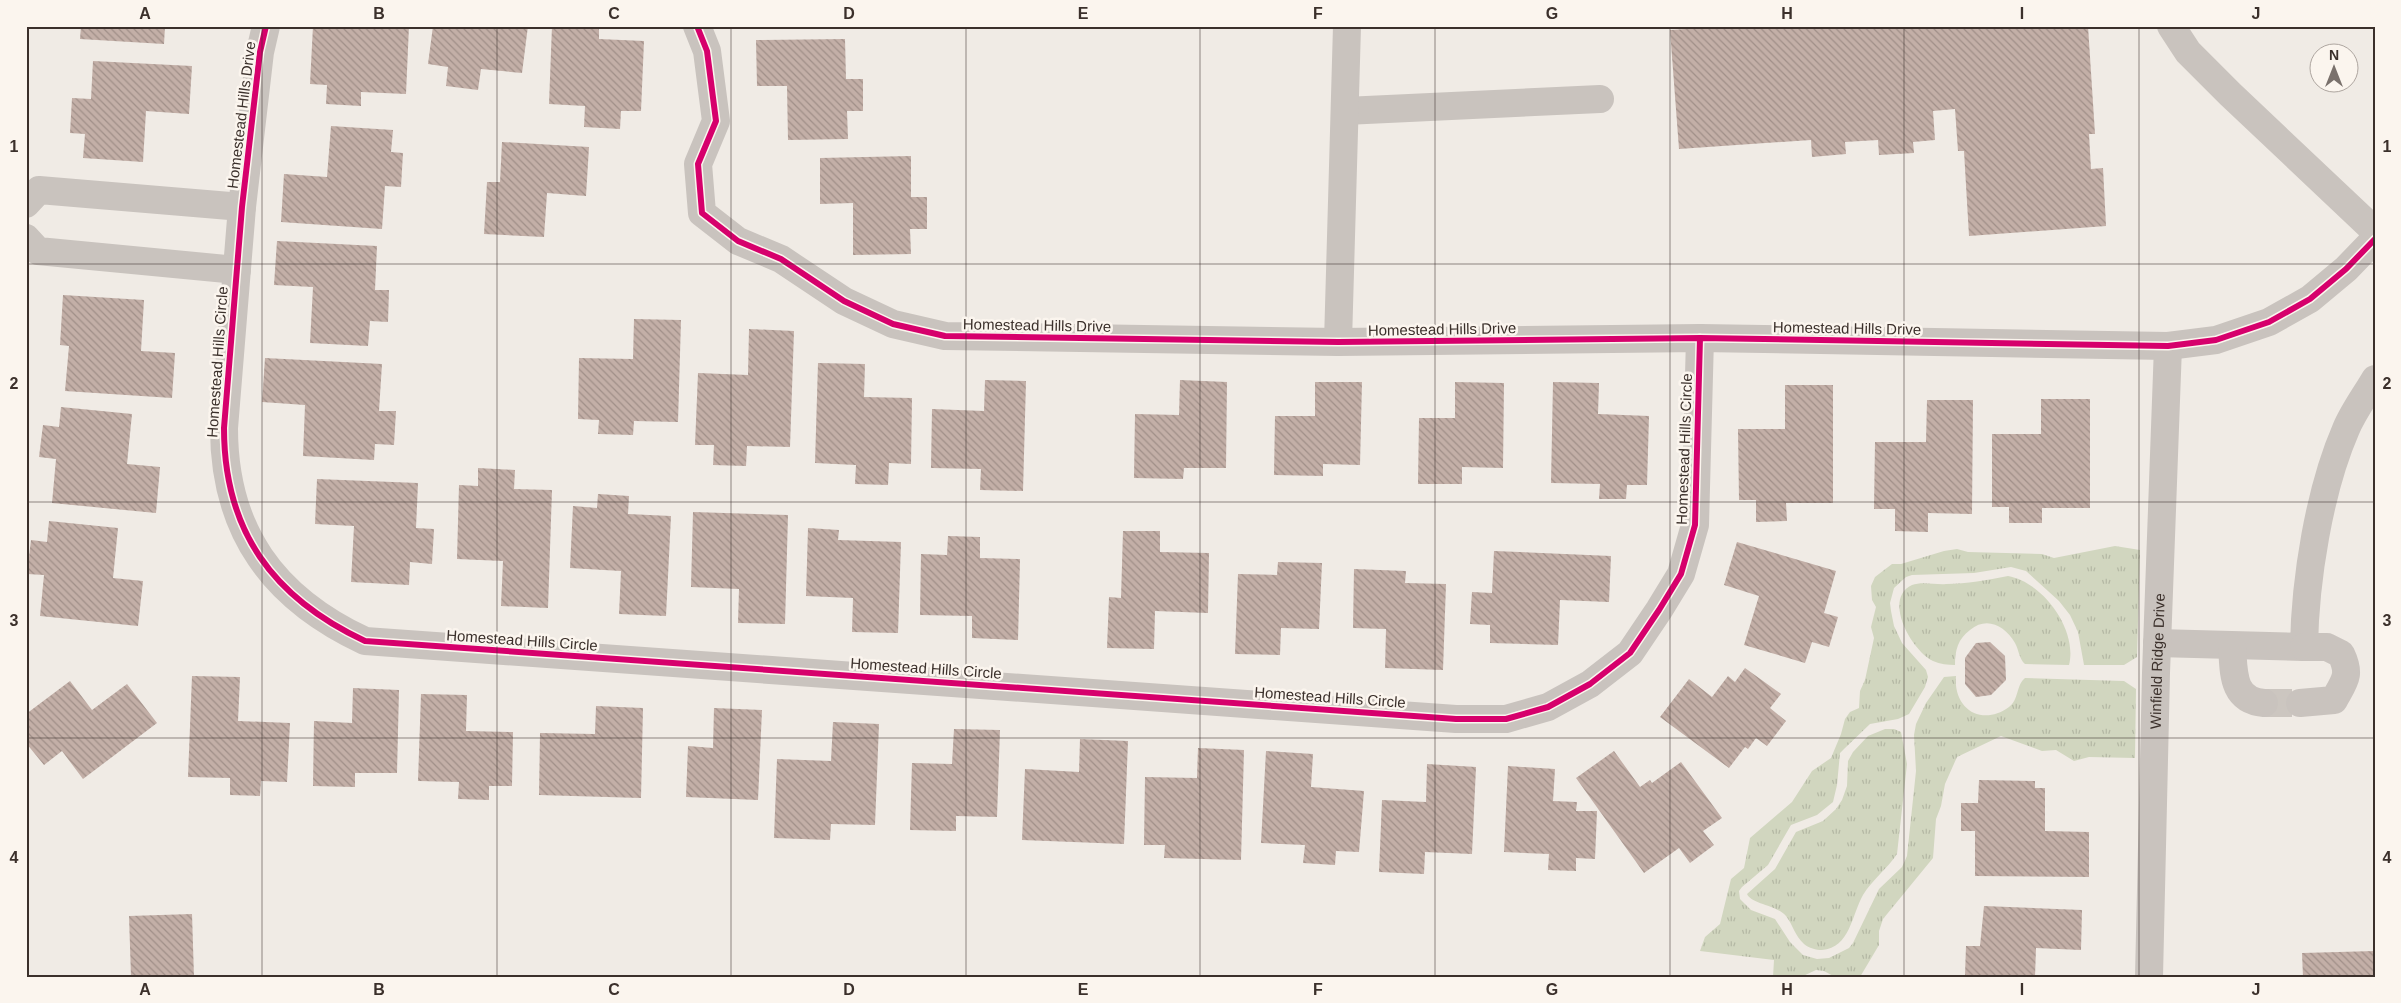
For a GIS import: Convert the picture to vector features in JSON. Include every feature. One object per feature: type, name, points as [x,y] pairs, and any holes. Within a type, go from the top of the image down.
[{"type":"street","name":"Homestead Hills Drive","points":[[26,204],[39,190],[242,207],[260,52],[266,26]]},
{"type":"street","name":"Homestead Hills Drive","points":[[698,26],[708,51],[716,121],[698,164],[702,213],[738,241],[781,259],[844,301],[893,324],[945,336],[1338,342],[1700,338],[2168,346],[2216,340],[2269,322],[2310,299],[2346,269],[2375,239]]},
{"type":"street","points":[[1338,342],[1347,26]]},
{"type":"street","points":[[2171,26],[2188,52],[2375,231]]},
{"type":"street","points":[[1345,111],[1600,99]]},
{"type":"street","name":"Homestead Hills Circle","points":[[242,207],[224,428],[224,454],[230,489],[248,538],[267,568],[278,581],[290,594],[333,626],[365,641],[1456,719],[1506,719],[1548,707],[1590,684],[1630,653],[1681,574],[1695,525],[1700,338]]},
{"type":"street","points":[[26,238],[38,251],[237,270]]},
{"type":"street","name":"Winfield Ridge Drive","points":[[2150,977],[2157,643],[2168,346]]},
{"type":"street","points":[[2304,647],[2305,610],[2323,501],[2346,428],[2375,380]]},
{"type":"street","points":[[2157,643],[2327,647],[2341,654],[2348,668],[2344,683],[2334,700],[2300,703]]},
{"type":"street","points":[[2232,646],[2234,675],[2238,690],[2254,702],[2264,703]]},
{"type":"green space","points":[[2115,546],[2140,550],[2137,657],[2124,665],[2084,665],[2078,632],[2070,615],[2059,601],[2026,571],[2011,567],[1974,573],[1912,575],[1906,577],[1894,588],[1890,603],[1894,626],[1902,643],[1926,670],[1928,677],[1925,687],[1909,714],[1898,719],[1870,724],[1840,753],[1837,785],[1833,802],[1817,815],[1791,825],[1768,865],[1739,891],[1740,899],[1751,910],[1775,919],[1790,942],[1803,955],[1817,959],[1829,958],[1849,948],[1879,889],[1902,867],[1907,856],[1916,771],[1914,735],[1916,724],[1926,703],[1944,677],[1956,676],[1956,688],[1959,698],[1964,706],[1980,715],[1999,713],[2009,707],[2025,678],[2124,681],[2136,689],[2135,758],[2089,757],[2074,761],[2056,750],[2042,751],[2001,736],[1957,757],[1945,784],[1941,806],[1936,819],[1933,858],[1883,919],[1879,931],[1879,945],[1860,977],[1835,977],[1824,971],[1816,970],[1801,977],[1773,977],[1774,960],[1700,951],[1705,937],[1720,924],[1731,879],[1744,868],[1750,838],[1792,802],[1812,771],[1831,758],[1845,719],[1850,712],[1859,708],[1860,691],[1865,680],[1874,638],[1871,627],[1876,607],[1872,600],[1871,586],[1875,577],[1892,564],[1901,564],[1957,549],[1968,552],[2042,554],[2054,558]]},
{"type":"green space","points":[[2008,576],[2021,580],[2034,588],[2055,610],[2063,623],[2068,637],[2069,665],[2025,664],[2021,660],[2011,637],[2001,628],[1989,623],[1976,626],[1963,637],[1957,650],[1955,665],[1933,661],[1917,647],[1909,636],[1900,613],[1900,601],[1903,592],[1912,585],[1920,583],[1962,583]]},
{"type":"green space","points":[[1885,729],[1894,729],[1901,732],[1907,764],[1897,854],[1863,895],[1849,929],[1839,943],[1831,948],[1822,950],[1813,948],[1801,941],[1782,912],[1754,900],[1747,894],[1775,869],[1796,832],[1823,821],[1836,809],[1842,800],[1847,786],[1848,761],[1853,752],[1868,736]]},
{"type":"building","points":[[81,26],[165,26],[164,44],[80,39]]},
{"type":"building","points":[[313,26],[409,26],[406,94],[361,92],[361,106],[326,104],[327,85],[310,84]]},
{"type":"building","points":[[433,26],[528,26],[522,73],[481,69],[478,90],[446,86],[448,67],[428,64]]},
{"type":"building","points":[[552,26],[599,26],[599,39],[644,41],[641,111],[621,111],[620,129],[584,127],[585,106],[549,104]]},
{"type":"building","points":[[1731,26],[2088,26],[2095,134],[2089,134],[2091,169],[2103,168],[2106,226],[1969,236],[1964,151],[1958,151],[1955,109],[1933,111],[1935,140],[1913,142],[1914,153],[1879,155],[1878,140],[1845,142],[1846,154],[1812,157],[1811,140],[1679,149],[1670,30]]},
{"type":"building","points":[[845,39],[846,79],[863,79],[863,111],[847,111],[848,139],[788,140],[787,86],[757,86],[756,40]]},
{"type":"building","points":[[93,61],[192,66],[189,114],[146,111],[143,162],[83,158],[85,134],[70,133],[72,98],[91,99]]},
{"type":"building","points":[[331,126],[393,130],[391,152],[403,153],[401,187],[385,186],[382,229],[281,222],[284,174],[327,177]]},
{"type":"building","points":[[502,142],[589,147],[586,196],[547,193],[544,237],[484,234],[487,182],[500,182]]},
{"type":"building","points":[[911,156],[911,197],[927,197],[927,229],[910,229],[911,254],[853,255],[853,203],[820,204],[820,158]]},
{"type":"building","points":[[277,241],[377,246],[375,290],[389,290],[388,322],[370,321],[368,346],[310,343],[313,287],[274,285]]},
{"type":"building","points":[[63,295],[144,300],[141,351],[175,353],[172,398],[65,391],[69,346],[60,345]]},
{"type":"building","points":[[634,319],[681,320],[678,422],[634,421],[633,435],[598,434],[599,420],[578,419],[579,358],[633,359]]},
{"type":"building","points":[[749,329],[794,331],[790,447],[747,446],[746,466],[713,465],[714,445],[695,445],[698,373],[748,375]]},
{"type":"building","points":[[265,358],[382,364],[379,411],[396,411],[394,445],[375,444],[374,460],[303,456],[305,405],[262,402]]},
{"type":"building","points":[[818,363],[865,364],[864,397],[912,398],[911,464],[889,463],[888,485],[855,484],[856,465],[815,463]]},
{"type":"building","points":[[985,380],[1026,381],[1023,491],[980,490],[981,469],[931,468],[932,409],[984,411]]},
{"type":"building","points":[[1180,380],[1227,382],[1226,468],[1184,468],[1183,479],[1134,478],[1135,414],[1179,415]]},
{"type":"building","points":[[1315,382],[1362,382],[1360,465],[1323,464],[1323,476],[1274,475],[1275,416],[1315,416]]},
{"type":"building","points":[[1455,382],[1504,383],[1503,468],[1462,467],[1462,484],[1418,484],[1419,418],[1455,418]]},
{"type":"building","points":[[1553,382],[1599,383],[1598,414],[1649,416],[1647,485],[1627,485],[1626,499],[1599,499],[1600,484],[1551,483]]},
{"type":"building","points":[[1785,385],[1833,385],[1833,503],[1786,503],[1787,521],[1756,522],[1756,500],[1739,500],[1738,429],[1785,429]]},
{"type":"building","points":[[2041,399],[2090,399],[2090,508],[2042,508],[2042,523],[2009,523],[2009,507],[1992,507],[1992,434],[2041,434]]},
{"type":"building","points":[[1927,400],[1973,400],[1972,514],[1928,513],[1928,532],[1895,531],[1895,509],[1874,509],[1875,442],[1926,442]]},
{"type":"building","points":[[61,407],[132,414],[127,464],[160,467],[156,513],[52,503],[56,459],[39,457],[43,425],[59,427]]},
{"type":"building","points":[[478,468],[515,470],[514,489],[552,490],[548,608],[501,606],[503,561],[457,559],[459,485],[478,486]]},
{"type":"building","points":[[317,479],[418,483],[416,528],[434,529],[432,564],[410,562],[409,585],[351,582],[354,526],[315,524]]},
{"type":"building","points":[[598,494],[629,496],[628,514],[671,516],[666,616],[619,614],[621,571],[570,568],[573,506],[597,508]]},
{"type":"building","points":[[693,512],[788,515],[785,624],[738,623],[739,589],[691,587]]},
{"type":"building","points":[[49,521],[118,528],[113,578],[143,581],[138,626],[40,616],[44,575],[27,574],[31,540],[47,542]]},
{"type":"building","points":[[808,528],[839,530],[838,540],[901,542],[898,633],[852,632],[853,598],[806,596]]},
{"type":"building","points":[[1123,531],[1160,531],[1160,552],[1209,553],[1208,613],[1155,611],[1154,649],[1107,648],[1109,597],[1121,598]]},
{"type":"building","points":[[948,536],[980,537],[980,558],[1020,559],[1018,640],[972,638],[972,616],[920,615],[921,554],[947,555]]},
{"type":"building","points":[[1737,542],[1836,571],[1824,613],[1838,617],[1829,647],[1812,642],[1805,663],[1744,645],[1759,596],[1724,585]]},
{"type":"building","points":[[1494,551],[1611,556],[1609,602],[1560,600],[1558,645],[1490,643],[1490,625],[1470,624],[1472,592],[1492,593]]},
{"type":"building","points":[[1278,562],[1322,563],[1319,629],[1281,628],[1280,655],[1235,654],[1238,574],[1277,575]]},
{"type":"building","points":[[1354,569],[1406,571],[1405,583],[1446,584],[1443,670],[1385,668],[1386,629],[1353,628]]},
{"type":"building","points":[[1990,642],[2005,656],[2006,680],[1991,695],[1976,697],[1965,684],[1965,658],[1976,643]]},
{"type":"building","points":[[1745,668],[1781,694],[1770,708],[1786,721],[1767,746],[1756,738],[1748,749],[1745,747],[1729,768],[1660,717],[1689,679],[1712,697],[1728,676],[1735,682]]},
{"type":"building","points":[[192,676],[240,677],[238,721],[290,723],[287,782],[261,781],[260,796],[230,795],[230,778],[188,777]]},
{"type":"building","points":[[70,681],[92,710],[127,684],[157,723],[83,779],[62,751],[44,765],[26,743],[26,714]]},
{"type":"building","points":[[353,688],[399,690],[397,773],[355,773],[355,787],[313,786],[314,721],[352,723]]},
{"type":"building","points":[[421,694],[467,695],[466,731],[513,732],[512,786],[489,786],[489,800],[458,799],[459,782],[418,781]]},
{"type":"building","points":[[596,706],[643,708],[641,798],[539,795],[540,733],[595,734]]},
{"type":"building","points":[[714,708],[762,710],[758,800],[686,797],[688,746],[713,748]]},
{"type":"building","points":[[833,722],[879,724],[875,825],[831,824],[830,840],[774,838],[777,759],[831,761]]},
{"type":"building","points":[[954,729],[1000,730],[997,817],[956,816],[956,831],[910,830],[912,763],[952,764]]},
{"type":"building","points":[[1080,739],[1128,741],[1124,844],[1022,840],[1025,769],[1079,772]]},
{"type":"building","points":[[1198,748],[1244,750],[1241,860],[1164,858],[1165,845],[1144,845],[1145,777],[1197,778]]},
{"type":"building","points":[[1266,751],[1313,754],[1311,787],[1364,791],[1359,852],[1336,851],[1335,865],[1303,863],[1305,845],[1261,843]]},
{"type":"building","points":[[1614,751],[1640,787],[1650,780],[1652,783],[1681,762],[1722,818],[1703,831],[1714,845],[1690,863],[1679,848],[1644,873],[1576,778]]},
{"type":"building","points":[[1427,764],[1476,767],[1472,854],[1425,852],[1424,874],[1379,872],[1382,800],[1426,802]]},
{"type":"building","points":[[1508,766],[1555,769],[1553,801],[1577,802],[1576,811],[1597,811],[1595,859],[1576,858],[1576,871],[1548,870],[1549,854],[1504,852]]},
{"type":"building","points":[[1979,780],[2035,781],[2035,788],[2045,788],[2045,831],[2089,832],[2089,877],[1975,876],[1975,831],[1961,831],[1961,803],[1978,803]]},
{"type":"building","points":[[1984,906],[2082,910],[2081,950],[2036,948],[2035,977],[1965,975],[1966,946],[1980,946]]},
{"type":"building","points":[[192,914],[194,977],[131,977],[129,916]]},
{"type":"building","points":[[2375,951],[2375,977],[2303,977],[2302,953]]},
{"type":"tunnel","points":[[2264,703],[2300,703]]},
{"type":"cycle path","points":[[266,26],[260,52],[242,207],[224,428],[226,465],[233,499],[244,529],[260,557],[280,582],[304,604],[333,624],[365,641],[1456,719],[1506,719],[1548,707],[1590,684],[1630,653],[1681,574],[1695,525],[1700,338]]},
{"type":"cycle path","points":[[697,26],[707,51],[716,121],[698,164],[702,213],[738,241],[781,259],[844,301],[893,324],[945,336],[1338,342],[1700,338],[2168,346],[2216,340],[2269,322],[2310,299],[2346,269],[2375,239]]}]
